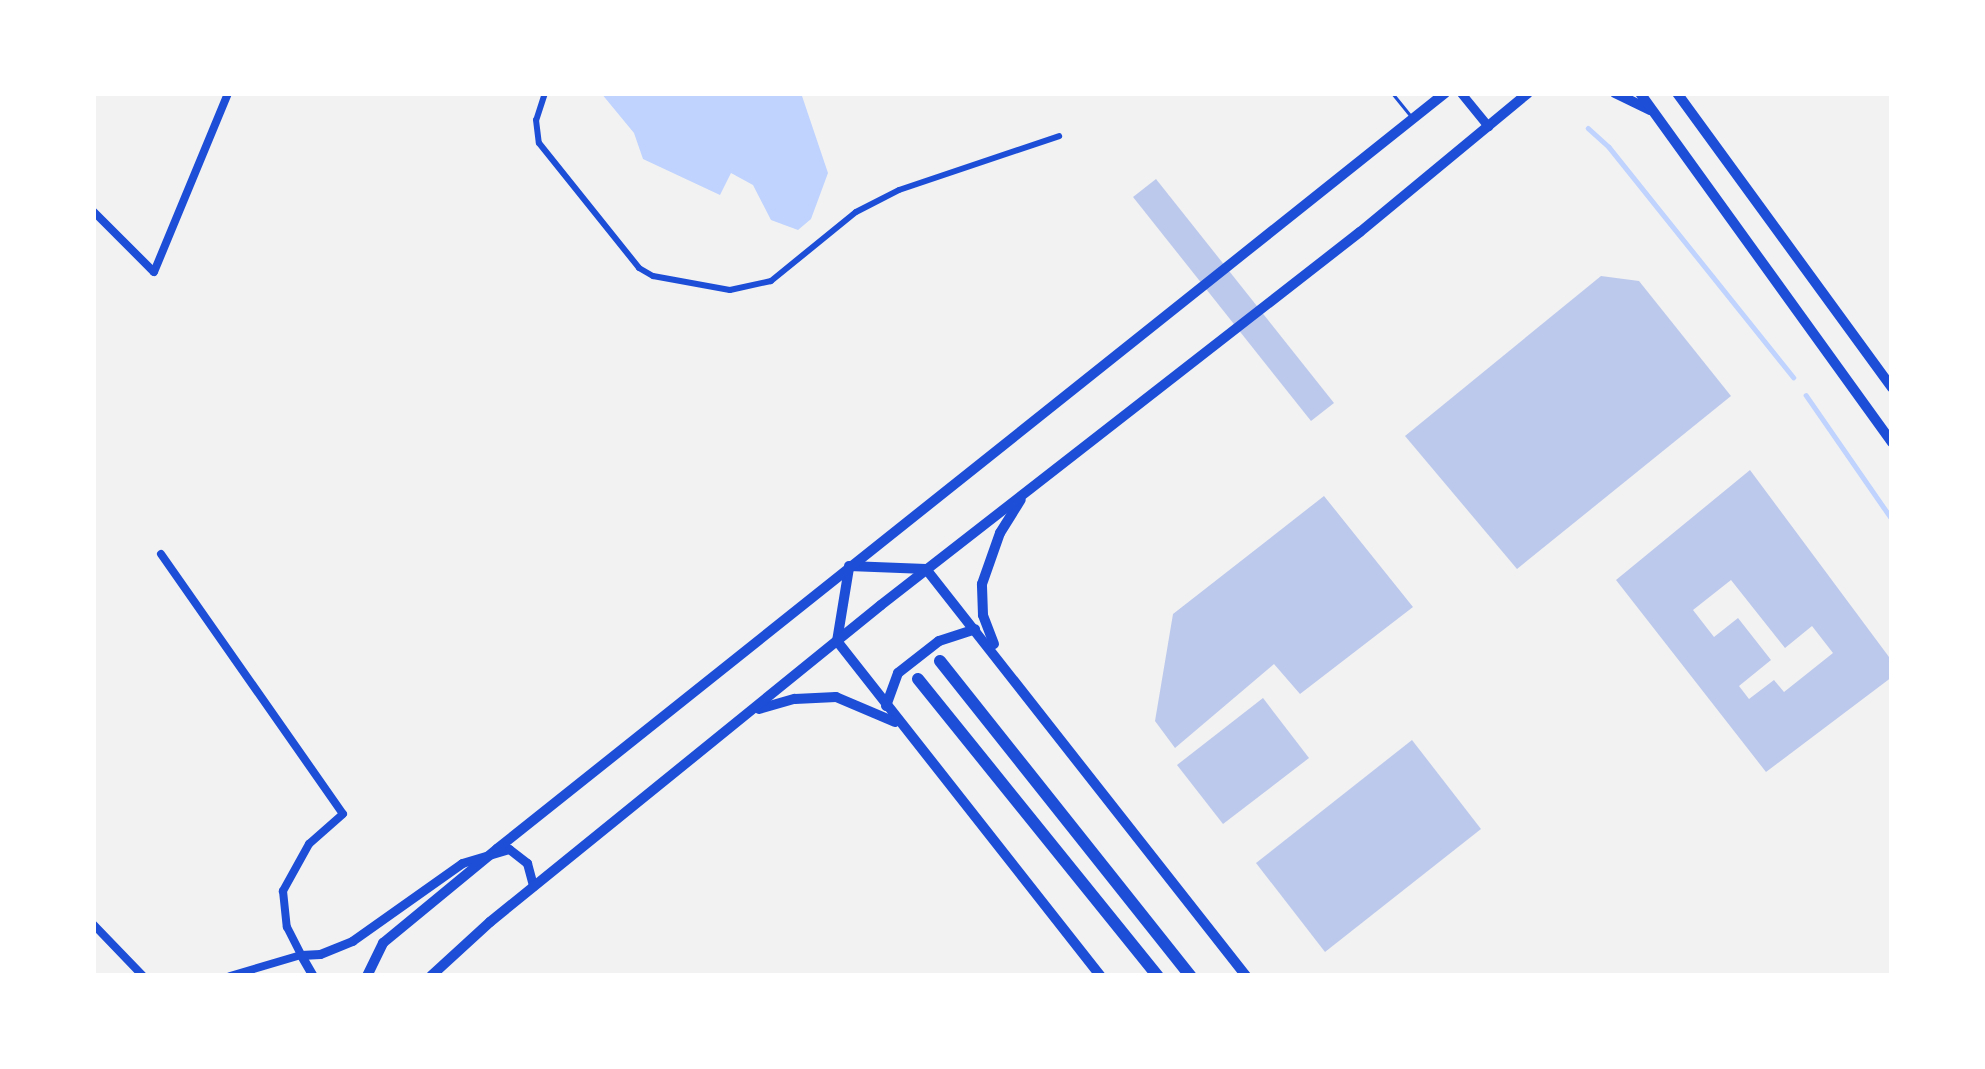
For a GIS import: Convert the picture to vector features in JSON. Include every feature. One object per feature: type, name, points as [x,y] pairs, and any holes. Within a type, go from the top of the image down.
[{"type":"main road","points":[[367,976],[383,943],[497,849],[1445,93]]},
{"type":"main road","points":[[431,976],[533,886],[881,604],[1529,93]]},
{"type":"main road","points":[[1615,93],[1654,112]]},
{"type":"main road","points":[[1640,93],[1892,443]]},
{"type":"main road","points":[[1680,94],[1892,388]]},
{"type":"main road","points":[[1700,176],[1725,158]]},
{"type":"main road","points":[[999,658],[983,615],[982,584],[1000,533],[1028,490]]},
{"type":"main road","points":[[849,566],[926,569],[1246,976]]},
{"type":"main road","points":[[849,566],[837,640],[1101,976]]},
{"type":"main road","points":[[886,706],[898,673],[939,641],[975,629]]},
{"type":"main road","points":[[940,661],[1191,976]]},
{"type":"main road","points":[[918,679],[1158,976]]},
{"type":"main road","points":[[726,731],[755,710],[816,697],[855,701],[902,726]]},
{"type":"street","points":[[93,211],[154,272],[228,93]]},
{"type":"street","points":[[545,93],[536,120],[539,142],[639,268],[653,276],[730,290],[772,280],[838,225],[899,190],[1059,136]]},
{"type":"street","points":[[1462,93],[1487,126]]},
{"type":"street","points":[[161,554],[343,814],[309,844],[283,891],[287,927],[313,976]]},
{"type":"street","points":[[230,976],[320,954],[352,941],[443,875],[497,849],[519,855],[533,886]]},
{"type":"street","points":[[93,924],[143,976]]},
{"type":"lane","points":[[1392,93],[1413,118]]},
{"type":"water","points":[[601,93],[801,93],[828,173],[811,219],[798,230],[771,220],[753,185],[731,173],[720,195],[643,159],[634,133]]},
{"type":"building","points":[[1156,179],[1334,403],[1311,421],[1133,197]]},
{"type":"building","points":[[1601,276],[1639,281],[1731,396],[1517,569],[1405,436]]},
{"type":"building","points":[[1750,470],[1892,661],[1892,677],[1766,772],[1616,580]],"holes":[[[1731,580],[1785,648],[1812,626],[1833,653],[1784,692],[1774,680],[1749,699],[1739,686],[1771,660],[1738,618],[1714,637],[1693,610]]]},
{"type":"building","points":[[1324,496],[1413,607],[1300,694],[1274,664],[1175,748],[1155,721],[1173,614]]},
{"type":"building","points":[[1263,698],[1309,758],[1223,824],[1177,765]]},
{"type":"building","points":[[1412,740],[1481,829],[1325,952],[1256,863]]},
{"type":"waterway","points":[[1588,128],[1609,147],[1793,377]]},
{"type":"waterway","points":[[1806,395],[1892,519]]}]
